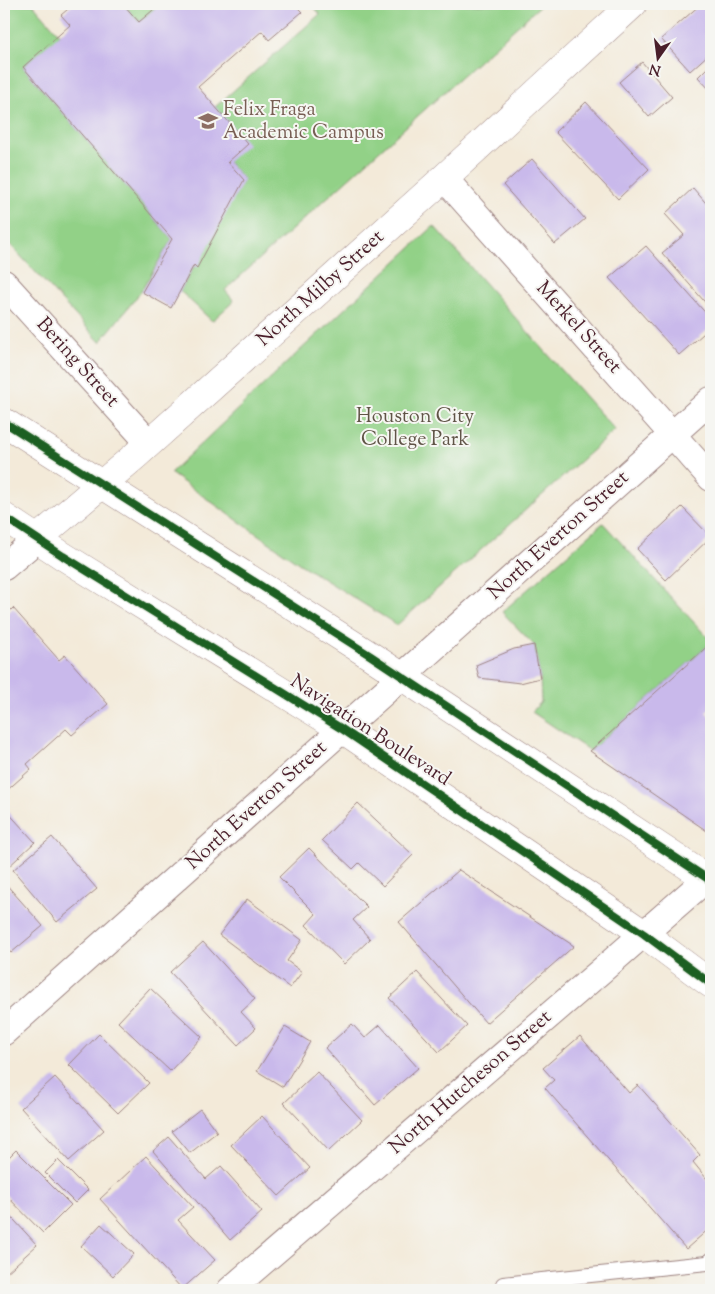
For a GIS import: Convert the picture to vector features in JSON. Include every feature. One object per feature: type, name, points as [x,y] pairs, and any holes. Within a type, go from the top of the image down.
[{"type":"main road","name":"North Milby Street","points":[[37,539],[103,484],[444,178],[633,4]]},
{"type":"main road","points":[[4,422],[402,676],[710,878]]},
{"type":"main road","name":"Navigation Boulevard","points":[[4,517],[342,729],[644,934],[711,984]]},
{"type":"street","name":"Merkel Street","points":[[444,178],[711,478]]},
{"type":"street","name":"Bering Street","points":[[4,283],[149,442]]},
{"type":"street","name":"North Everton Street","points":[[4,1032],[711,400]]},
{"type":"street","name":"North Milby Street","points":[[4,567],[37,539]]},
{"type":"street","name":"North Hutcheson Street","points":[[230,1290],[710,878]]},
{"type":"lane","points":[[503,1284],[707,1263],[711,1260]]},
{"type":"green space","points":[[4,4],[33,4],[60,35],[23,67],[172,239],[140,293],[100,342],[4,238]]},
{"type":"green space","points":[[123,4],[160,4],[139,22]]},
{"type":"green space","points":[[311,4],[542,4],[225,290],[234,301],[212,321],[180,291],[244,180],[228,162],[215,107],[320,14]]},
{"type":"green space","name":"Houston City College Park","points":[[434,226],[615,430],[397,625],[300,564],[170,473]]},
{"type":"green space","points":[[603,523],[711,643],[590,751],[532,712],[541,702],[540,678],[534,645],[502,612]]},
{"type":"building","points":[[74,4],[123,4],[139,22],[160,4],[294,4],[302,12],[269,40],[262,31],[198,87],[248,144],[228,162],[244,180],[197,268],[194,265],[171,308],[142,292],[172,239],[23,67],[70,25],[61,15]]},
{"type":"building","points":[[701,4],[711,13],[711,52],[690,71],[661,39]]},
{"type":"building","points":[[642,62],[672,97],[649,117],[619,82]]},
{"type":"building","points":[[711,64],[711,91],[698,77]]},
{"type":"building","points":[[586,102],[649,169],[618,199],[555,132]]},
{"type":"building","points":[[532,159],[585,219],[555,244],[503,185]]},
{"type":"building","points":[[693,188],[711,209],[711,309],[662,253],[684,235],[665,214]]},
{"type":"building","points":[[646,246],[711,319],[711,327],[679,355],[609,278]]},
{"type":"building","points":[[682,507],[711,537],[666,580],[637,549]]},
{"type":"building","points":[[13,608],[59,660],[65,655],[108,704],[72,735],[66,729],[27,764],[31,769],[4,793],[4,617]]},
{"type":"building","points":[[711,643],[711,708],[706,712],[711,718],[711,827],[707,831],[590,751]]},
{"type":"building","points":[[534,645],[540,678],[520,683],[479,678],[476,665],[514,649]]},
{"type":"building","points":[[358,803],[413,855],[383,886],[359,863],[353,869],[322,840]]},
{"type":"building","points":[[4,808],[35,842],[4,871]]},
{"type":"building","points":[[52,837],[97,889],[57,922],[13,870]]},
{"type":"building","points":[[309,848],[367,907],[353,920],[370,939],[344,964],[306,925],[316,914],[279,877]]},
{"type":"building","points":[[459,870],[574,946],[486,1023],[399,922]]},
{"type":"building","points":[[4,882],[43,926],[11,953],[4,945]]},
{"type":"building","points":[[247,899],[302,940],[287,961],[302,972],[290,988],[219,935]]},
{"type":"building","points":[[203,942],[255,999],[241,1012],[256,1028],[238,1045],[170,972]]},
{"type":"building","points":[[417,972],[467,1026],[439,1052],[389,998]]},
{"type":"building","points":[[150,988],[202,1037],[170,1071],[118,1022]]},
{"type":"building","points":[[352,1024],[365,1038],[380,1025],[418,1068],[375,1105],[325,1048]]},
{"type":"building","points":[[285,1027],[310,1042],[283,1087],[257,1071]]},
{"type":"building","points":[[99,1034],[149,1083],[118,1113],[69,1065]]},
{"type":"building","points":[[580,1036],[629,1093],[638,1085],[700,1155],[693,1162],[711,1184],[711,1227],[686,1249],[545,1088],[554,1080],[543,1068]]},
{"type":"building","points":[[317,1072],[362,1120],[329,1151],[284,1103]]},
{"type":"building","points":[[55,1077],[104,1130],[69,1161],[21,1108]]},
{"type":"building","points":[[200,1109],[217,1132],[190,1153],[172,1131]]},
{"type":"building","points":[[262,1116],[310,1168],[279,1196],[231,1145]]},
{"type":"building","points":[[169,1137],[206,1179],[221,1166],[262,1212],[230,1240],[153,1151]]},
{"type":"building","points":[[16,1150],[71,1205],[43,1233],[4,1193],[4,1162]]},
{"type":"building","points":[[146,1156],[193,1207],[178,1220],[215,1260],[182,1289],[100,1199]]},
{"type":"building","points":[[58,1160],[88,1190],[75,1203],[45,1173]]},
{"type":"building","points":[[4,1209],[37,1245],[4,1275]]},
{"type":"building","points":[[101,1224],[134,1254],[113,1276],[81,1246]]},
{"type":"cycle path","points":[[4,422],[371,656],[711,881]]},
{"type":"cycle path","points":[[4,517],[63,556],[342,729],[644,934],[711,984]]},
{"type":"place","name":"Felix Fraga Academic Campus","points":[[208,121]]}]
